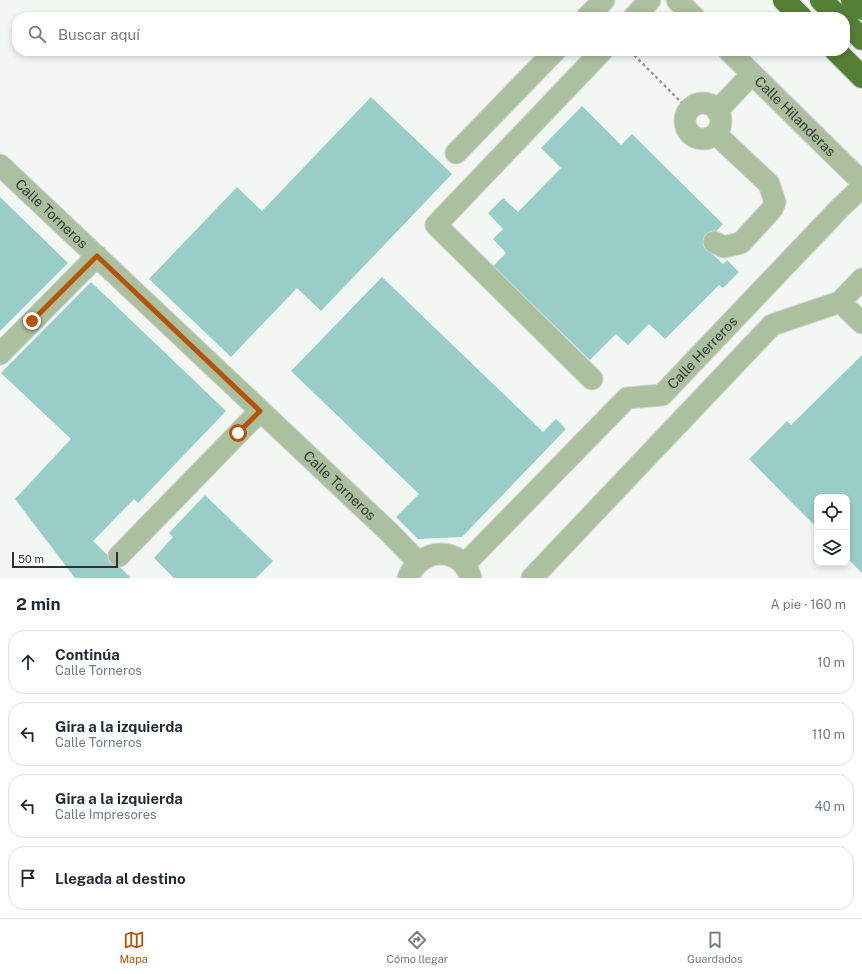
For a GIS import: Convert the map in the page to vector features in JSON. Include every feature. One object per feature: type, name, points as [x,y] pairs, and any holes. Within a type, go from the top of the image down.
[{"type":"highway","points":[[784,0],[796,12]]},
{"type":"highway","points":[[821,0],[834,12]]},
{"type":"highway","points":[[852,0],[862,9]]},
{"type":"highway","points":[[850,27],[862,39]]},
{"type":"highway","points":[[841,56],[862,77]]},
{"type":"street","points":[[592,12],[604,0]]},
{"type":"street","points":[[639,12],[650,0]]},
{"type":"street","points":[[677,0],[689,12]]},
{"type":"street","points":[[456,153],[550,56]]},
{"type":"street","points":[[592,380],[436,225],[597,56]]},
{"type":"street","name":"Calle Hilanderas","points":[[734,56],[862,182]]},
{"type":"street","points":[[717,111],[752,74]]},
{"type":"street","points":[[698,104],[709,104],[717,111],[720,115],[720,125],[716,134],[711,138],[705,139],[693,137],[688,133],[685,121],[689,110],[698,104]]},
{"type":"street","points":[[714,242],[724,247],[741,243],[772,208],[775,202],[769,184],[716,134]]},
{"type":"street","name":"Calle Torneros","points":[[0,165],[390,533],[413,570]]},
{"type":"street","name":"Calle Herreros","points":[[468,571],[627,398],[662,396],[838,210],[862,187]]},
{"type":"street","points":[[0,354],[97,256]]},
{"type":"street","points":[[532,578],[772,325],[840,302],[862,279]]},
{"type":"street","points":[[840,302],[862,323]]},
{"type":"street","points":[[119,556],[260,411]]},
{"type":"street","points":[[413,570],[426,556],[447,554],[456,558],[468,571]]},
{"type":"path","points":[[635,56],[689,110]]},
{"type":"building","points":[[371,97],[452,174],[321,311],[297,288],[231,357],[149,279],[237,187],[262,211]]},
{"type":"building","points":[[582,106],[621,145],[632,134],[723,224],[703,245],[723,264],[727,260],[739,272],[723,288],[719,285],[665,339],[649,324],[628,345],[616,334],[590,360],[493,266],[506,253],[493,239],[503,229],[488,213],[503,198],[518,212],[561,168],[541,148]]},
{"type":"building","points":[[0,197],[68,263],[0,331]]},
{"type":"building","points":[[382,277],[543,432],[556,419],[566,429],[462,537],[418,539],[396,517],[419,494],[291,371]]},
{"type":"building","points":[[91,282],[226,411],[138,503],[134,499],[93,541],[131,578],[75,578],[15,499],[71,439],[1,373]]},
{"type":"building","points":[[862,355],[862,573],[850,561],[850,494],[814,494],[814,525],[749,459],[787,421],[791,425]]},
{"type":"building","points":[[205,495],[273,561],[256,578],[174,578],[154,558],[173,537],[169,533]]},
{"type":"route","points":[[32,321],[97,256],[260,411],[238,433]]}]
